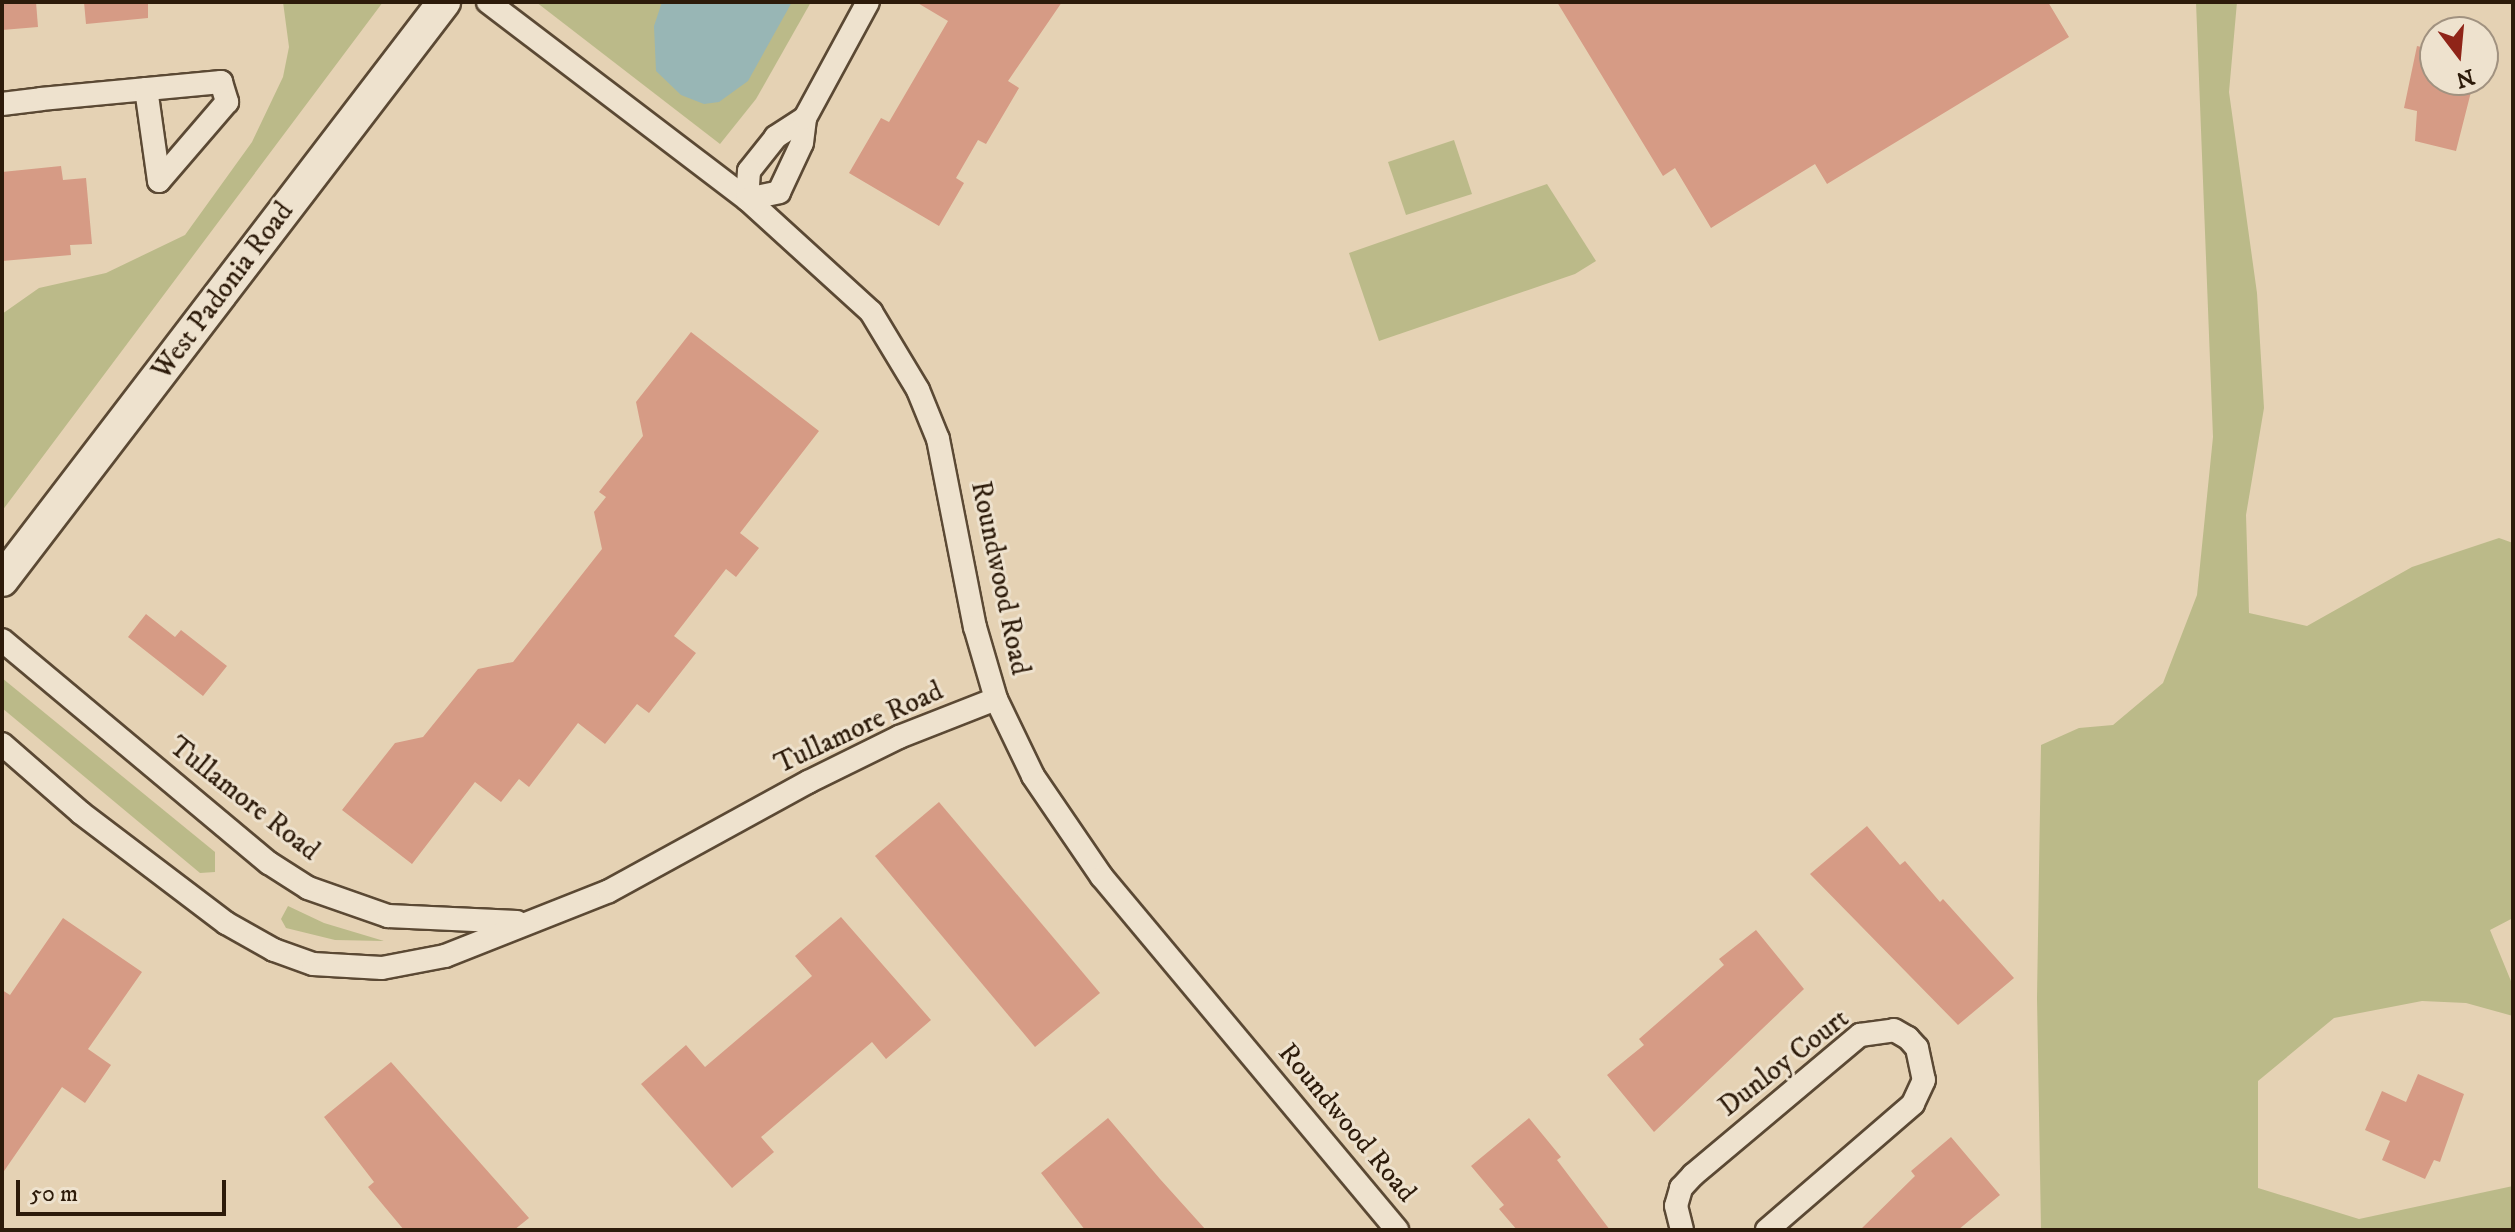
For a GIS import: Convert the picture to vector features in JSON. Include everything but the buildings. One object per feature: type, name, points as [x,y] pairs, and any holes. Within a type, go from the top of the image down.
[{"type":"main road","name":"West Padonia Road","points":[[2,580],[444,2]]},
{"type":"street","name":"Roundwood Road","points":[[488,2],[747,199],[871,312],[918,390],[947,475],[975,627],[996,699],[1033,776],[1076,843],[1397,1230]]},
{"type":"street","points":[[805,118],[776,137],[749,171],[747,199],[779,192],[802,143],[805,118],[868,2]]},
{"type":"street","points":[[2,104],[146,89],[221,82],[227,102],[159,181],[146,89]]},
{"type":"street","name":"Tullamore Road","points":[[2,640],[269,863],[308,888],[388,916],[482,924],[534,921]]},
{"type":"street","name":"Tullamore Road","points":[[2,744],[81,813],[226,923],[274,950],[313,964],[398,965],[445,956],[609,891],[899,737],[996,699]]},
{"type":"street","name":"Dunloy Court","points":[[1682,1230],[1676,1206],[1681,1188],[1693,1175],[1860,1035],[1894,1030],[1908,1038],[1917,1048],[1924,1080],[1913,1104],[1767,1230]]},
{"type":"shaded area","points":[[283,2],[383,2],[2,511],[2,314],[39,288],[106,273],[185,235],[252,142],[283,77],[289,47]]},
{"type":"shaded area","points":[[536,2],[811,2],[756,99],[720,144]]},
{"type":"shaded area","points":[[2196,2],[2237,2],[2229,92],[2257,293],[2264,408],[2246,515],[2249,613],[2307,626],[2412,567],[2499,538],[2513,543],[2513,918],[2490,930],[2513,986],[2513,1016],[2466,1003],[2422,1001],[2334,1018],[2258,1081],[2258,1188],[2359,1219],[2513,1186],[2513,1230],[2041,1230],[2037,998],[2041,745],[2079,728],[2113,725],[2163,683],[2197,595],[2213,437]]},
{"type":"shaded area","points":[[1454,140],[1472,194],[1406,215],[1388,162]]},
{"type":"shaded area","points":[[1547,184],[1596,261],[1575,274],[1379,341],[1349,253]]},
{"type":"shaded area","points":[[2,678],[215,852],[215,872],[200,873],[2,708]]},
{"type":"shaded area","points":[[288,906],[324,923],[384,941],[335,940],[286,928],[281,919]]},
{"type":"water","points":[[662,2],[792,2],[748,81],[719,102],[704,104],[681,95],[656,71],[654,26]]}]
